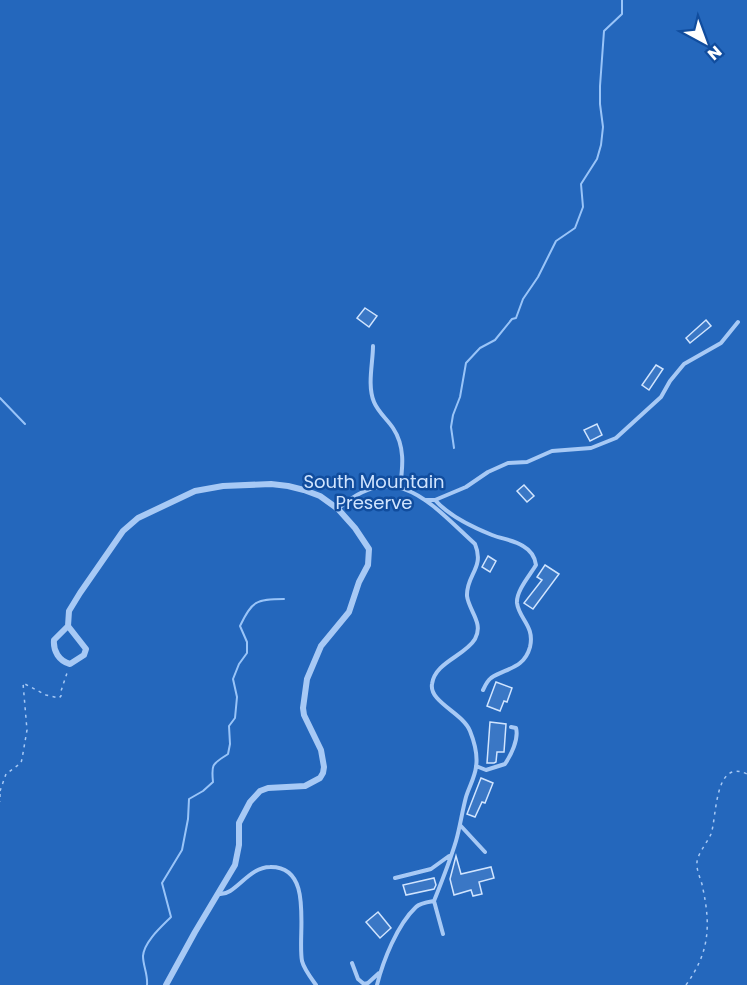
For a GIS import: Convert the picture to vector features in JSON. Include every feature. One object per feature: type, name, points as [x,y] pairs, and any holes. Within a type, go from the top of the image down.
[{"type":"street","points":[[68,626],[54,639],[54,646],[62,660],[70,664],[84,655],[86,649],[68,626],[69,611],[123,531],[138,519],[195,491],[223,486],[288,486],[320,496],[338,509],[365,541],[370,558],[349,612],[321,646],[307,679],[304,715],[321,750],[323,773],[320,778],[304,786],[268,788],[256,794],[238,823],[238,855],[235,865],[166,985]]},
{"type":"lane","points":[[424,500],[435,500],[466,487],[488,472],[508,463],[527,462],[552,451],[591,448],[616,438],[661,397],[684,364],[721,343],[738,322]]},
{"type":"lane","points":[[374,346],[371,388],[374,402],[393,429],[402,447],[403,465],[400,487]]},
{"type":"lane","points":[[338,509],[362,490],[390,485],[410,490],[475,544],[478,552],[479,562],[467,596],[477,619],[477,634],[467,648],[442,666],[431,685],[439,701],[465,721],[475,747],[476,766],[460,825],[434,901],[443,934]]},
{"type":"lane","points":[[435,500],[441,507],[460,519],[492,535],[524,546],[535,560],[536,565],[518,594],[517,603],[530,633],[530,646],[526,656],[515,668],[489,679],[483,690]]},
{"type":"lane","points":[[476,766],[486,770],[505,764],[511,756],[518,732],[516,728],[511,727]]},
{"type":"lane","points":[[460,825],[485,852]]},
{"type":"lane","points":[[395,878],[431,869],[450,855]]},
{"type":"lane","points":[[219,894],[226,894],[249,874],[271,867],[288,874],[297,882],[301,894],[303,964],[316,985]]},
{"type":"lane","points":[[377,985],[390,947],[417,906],[434,901]]},
{"type":"lane","points":[[352,963],[358,979],[364,984],[381,972]]},
{"type":"path","points":[[0,802],[0,792],[6,774],[21,763],[22,759],[27,730],[23,682],[46,695],[59,698],[70,664]]},
{"type":"path","points":[[686,985],[702,960],[709,923],[697,861],[712,830],[717,795],[721,785],[729,774],[734,772],[747,774]]},
{"type":"green space","name":"South Mountain Preserve","points":[[0,0],[747,0],[747,985],[0,985]]},
{"type":"building","points":[[365,308],[377,316],[369,327],[357,318]]},
{"type":"building","points":[[706,320],[711,326],[690,343],[686,338]]},
{"type":"building","points":[[656,365],[663,369],[649,390],[642,385]]},
{"type":"building","points":[[597,424],[602,435],[590,441],[584,430]]},
{"type":"building","points":[[524,485],[534,496],[527,502],[517,491]]},
{"type":"building","points":[[488,556],[496,561],[490,572],[482,567]]},
{"type":"building","points":[[545,565],[559,574],[533,609],[524,603],[542,580],[537,577]]},
{"type":"building","points":[[496,682],[512,688],[507,702],[504,701],[500,711],[487,706]]},
{"type":"building","points":[[490,722],[506,724],[504,752],[497,752],[494,763],[487,763]]},
{"type":"building","points":[[481,778],[493,783],[485,803],[482,802],[475,817],[467,814]]},
{"type":"building","points":[[456,856],[461,874],[491,867],[494,878],[479,882],[482,894],[473,896],[471,890],[454,895],[450,879]]},
{"type":"building","points":[[434,878],[436,885],[434,889],[406,895],[403,885]]},
{"type":"building","points":[[378,912],[391,928],[380,938],[366,922]]},
{"type":"waterway","points":[[454,448],[451,427],[460,397],[466,363],[480,348],[495,340],[512,319],[516,318],[523,299],[538,277],[556,241],[575,228],[583,207],[581,184],[597,159],[601,145],[603,127],[600,86],[604,31],[622,14],[622,0]]},
{"type":"waterway","points":[[0,398],[25,424]]},
{"type":"waterway","points":[[147,985],[144,951],[146,945],[171,917],[162,883],[182,850],[189,799],[213,782],[214,765],[228,754],[229,726],[235,718],[237,697],[233,679],[239,664],[247,653],[247,642],[240,626],[248,611],[256,603],[284,599]]}]
